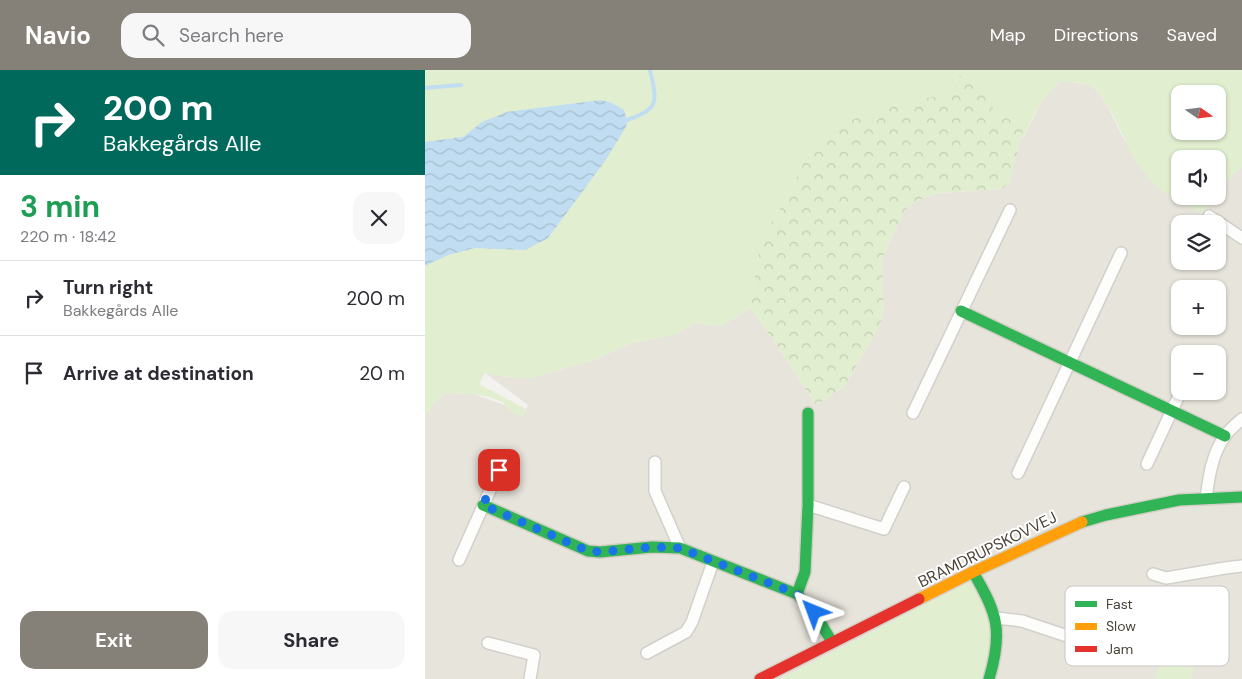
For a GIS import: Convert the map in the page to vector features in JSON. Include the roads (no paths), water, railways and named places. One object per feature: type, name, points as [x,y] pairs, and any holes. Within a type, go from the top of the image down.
[{"type":"street","points":[[913,413],[1010,210]]},
{"type":"street","points":[[1226,227],[1242,238]]},
{"type":"street","points":[[1018,473],[1121,253]]},
{"type":"street","points":[[961,311],[1225,436]]},
{"type":"street","points":[[1147,464],[1177,400]]},
{"type":"street","points":[[797,594],[805,572],[808,505],[808,413]]},
{"type":"street","points":[[1206,498],[1209,472],[1215,454],[1225,436],[1242,419]]},
{"type":"street","points":[[655,462],[655,490],[680,548]]},
{"type":"street","points":[[459,560],[499,470]]},
{"type":"street","points":[[808,505],[885,529],[904,487]]},
{"type":"street","name":"BRAMDRUPSKOVVEJ","points":[[760,679],[973,572],[1057,532],[1088,520],[1143,506],[1179,500],[1242,497]]},
{"type":"street","points":[[483,505],[588,551],[601,552],[652,547],[680,548],[797,594],[814,612],[832,642]]},
{"type":"street","points":[[647,653],[686,632],[692,622],[713,562]]},
{"type":"street","points":[[1153,574],[1166,578],[1242,566]]},
{"type":"street","points":[[973,572],[991,603],[997,618],[998,642],[989,679]]},
{"type":"street","points":[[997,618],[1022,621],[1065,635]]},
{"type":"street","points":[[488,643],[534,655],[531,679]]},
{"type":"water","points":[[601,100],[612,103],[624,110],[627,120],[626,127],[605,161],[548,238],[525,250],[475,248],[448,255],[425,266],[425,142],[463,137],[482,122],[507,112]]},
{"type":"waterway","points":[[627,120],[651,108],[655,97],[650,70]]},
{"type":"waterway","points":[[425,88],[461,85]]}]
